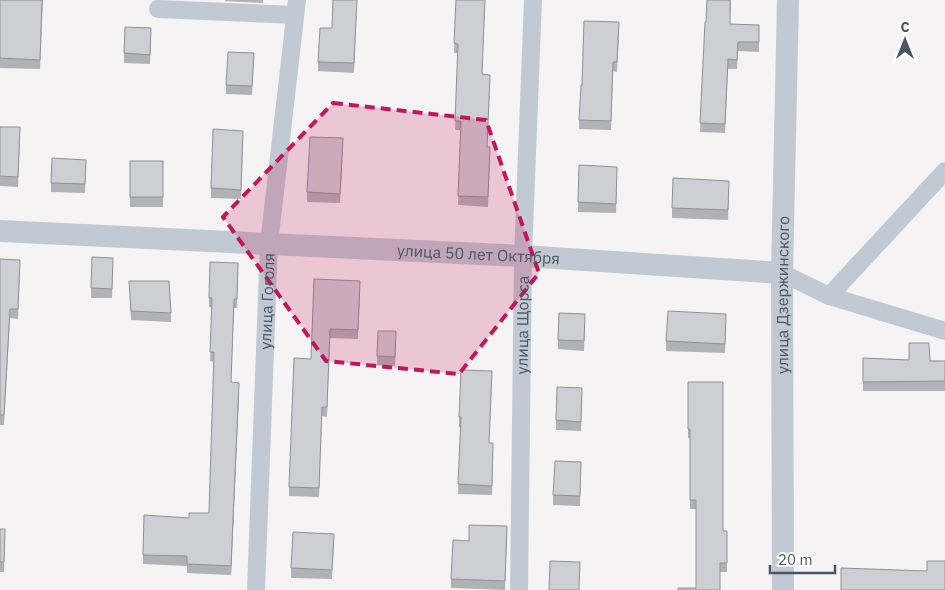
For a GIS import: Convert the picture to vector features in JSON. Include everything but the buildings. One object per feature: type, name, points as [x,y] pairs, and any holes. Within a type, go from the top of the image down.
[{"type":"street","name":"улица Щорса","points":[[518,590],[522,256],[534,0]]},
{"type":"street","name":"улица Дзержинского","points":[[783,590],[782,273],[788,0]]},
{"type":"street","name":"улица Гоголя","points":[[158,9],[296,8],[269,244],[256,590]]},
{"type":"street","points":[[829,296],[945,171]]},
{"type":"street","name":"улица 50 лет Октября","points":[[0,231],[522,256],[782,273],[829,296],[945,331]]},
{"type":"highlighted area","points":[[333,103],[486,120],[539,273],[459,374],[326,361],[223,217]]}]
